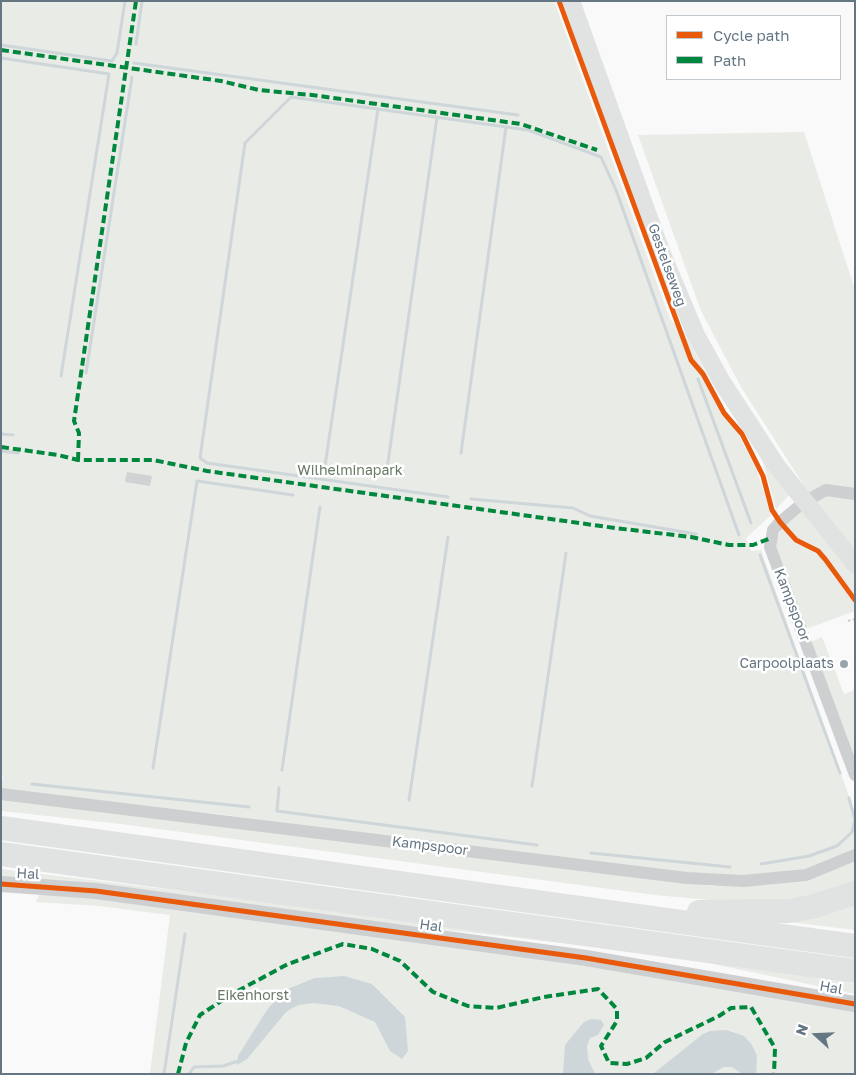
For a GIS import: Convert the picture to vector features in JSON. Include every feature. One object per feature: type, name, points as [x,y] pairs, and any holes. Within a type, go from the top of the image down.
[{"type":"highway","points":[[1,828],[855,946]]},
{"type":"highway","points":[[1,854],[855,971]]},
{"type":"highway","points":[[588,910],[721,913],[788,911],[811,907],[855,893]]},
{"type":"main road","name":"Gestelseweg","points":[[571,1],[662,254],[696,335],[756,437],[804,502],[855,564]]},
{"type":"street","name":"Kampspoor","points":[[855,494],[826,490],[804,502],[776,526],[771,538],[770,547],[855,775]]},
{"type":"street","name":"Kampspoor","points":[[1,794],[687,878],[742,881],[806,875],[855,855]]},
{"type":"street","name":"Hal","points":[[1,884],[96,890],[595,959],[855,1004]]},
{"type":"path","points":[[848,621],[855,619]]},
{"type":"green space","name":"Wilhelminapark","points":[[1,1],[554,1],[670,319],[683,330],[756,468],[771,515],[746,538],[751,551],[761,550],[855,813],[855,850],[818,866],[787,873],[716,877],[495,852],[219,814],[126,806],[1,790],[3,776],[1,776]]},
{"type":"green space","points":[[804,132],[855,290],[855,491],[810,495],[741,387],[701,311],[638,135]]},
{"type":"green space","points":[[758,447],[791,493],[776,509],[764,466]]},
{"type":"green space","points":[[828,492],[855,496],[855,556],[815,501]]},
{"type":"green space","points":[[802,507],[855,572],[855,596],[824,555],[812,545],[797,538],[785,525]]},
{"type":"green space","points":[[782,528],[794,542],[810,549],[821,558],[855,605],[855,611],[806,629],[775,544]]},
{"type":"green space","points":[[822,637],[844,694],[855,690],[855,757],[811,642]]},
{"type":"green space","points":[[1,798],[712,886],[837,868],[855,862],[855,885],[788,901],[710,900],[655,895],[121,824],[1,811]]},
{"type":"green space","points":[[1,869],[677,952],[855,984],[855,994],[676,956],[1,879]]},
{"type":"green space","name":"Eikenhorst","points":[[45,892],[420,940],[855,1008],[855,1074],[150,1074],[170,915],[99,906],[36,902],[39,895]]},
{"type":"green space","points":[[855,898],[855,930],[764,919]]},
{"type":"shaded area","points":[[344,976],[372,984],[405,1017],[408,1051],[402,1059],[390,1051],[375,1022],[339,1006],[313,1003],[298,1005],[286,1012],[247,1059],[237,1065],[238,1056],[263,1016],[271,1005],[290,988],[315,978]]},
{"type":"shaded area","points":[[591,1019],[601,1020],[604,1025],[598,1035],[590,1038],[587,1046],[588,1059],[595,1074],[563,1074],[565,1045],[584,1022]]},
{"type":"shaded area","points":[[726,1030],[744,1036],[752,1045],[757,1056],[756,1074],[742,1074],[732,1067],[724,1067],[711,1074],[653,1074],[703,1034],[710,1031]]},
{"type":"building","points":[[127,472],[152,476],[150,486],[125,482]]},
{"type":"waterway","points":[[1,45],[112,61],[117,53],[125,1]]},
{"type":"waterway","points":[[136,44],[142,1]]},
{"type":"waterway","points":[[1,58],[109,74],[61,376]]},
{"type":"waterway","points":[[134,63],[518,115]]},
{"type":"waterway","points":[[86,373],[132,77]]},
{"type":"waterway","points":[[448,497],[207,463],[200,458],[245,143],[291,97],[528,130],[601,157],[616,190],[739,535]]},
{"type":"waterway","points":[[325,466],[378,109]]},
{"type":"waterway","points":[[386,476],[437,117]]},
{"type":"waterway","points":[[461,453],[506,127]]},
{"type":"waterway","points":[[698,379],[751,523]]},
{"type":"waterway","points":[[1,434],[13,435]]},
{"type":"waterway","points":[[1,451],[18,453]]},
{"type":"waterway","points":[[153,768],[197,481],[293,495]]},
{"type":"waterway","points":[[471,499],[573,508],[590,516],[696,534]]},
{"type":"waterway","points":[[282,770],[320,507]]},
{"type":"waterway","points":[[409,800],[448,537]]},
{"type":"waterway","points":[[532,786],[566,553]]},
{"type":"waterway","points":[[760,555],[840,773]]},
{"type":"waterway","points":[[32,784],[249,807]]},
{"type":"waterway","points":[[279,788],[277,811],[537,845]]},
{"type":"waterway","points":[[761,864],[809,856],[837,846],[852,832],[855,820],[849,798]]},
{"type":"waterway","points":[[591,853],[730,867]]},
{"type":"waterway","points":[[164,1074],[185,934]]},
{"type":"waterway","points":[[189,1074],[194,1067],[223,1066],[238,1061]]},
{"type":"marked path","points":[[78,460],[79,433],[74,421],[136,1]]},
{"type":"marked path","points":[[1,50],[221,81],[259,90],[312,95],[521,124],[597,150]]},
{"type":"marked path","points":[[1,447],[58,455],[78,460],[153,460],[207,471],[691,537],[729,545],[753,545],[771,538]]},
{"type":"marked path","points":[[178,1074],[186,1043],[200,1015],[232,994],[288,964],[343,944],[372,949],[400,961],[433,992],[468,1006],[496,1008],[544,997],[598,989],[617,1009],[617,1021],[601,1046],[609,1063],[627,1064],[646,1058],[665,1042],[719,1016],[731,1008],[751,1007],[775,1048],[774,1074]]},
{"type":"cycle path","points":[[559,1],[691,360],[703,374],[724,413],[742,434],[763,476],[772,510],[780,522],[796,540],[818,551],[855,600]]},
{"type":"cycle path","points":[[1,884],[96,891],[586,958],[855,1004]]},
{"type":"place","name":"Carpoolplaats","points":[[844,664]]}]
